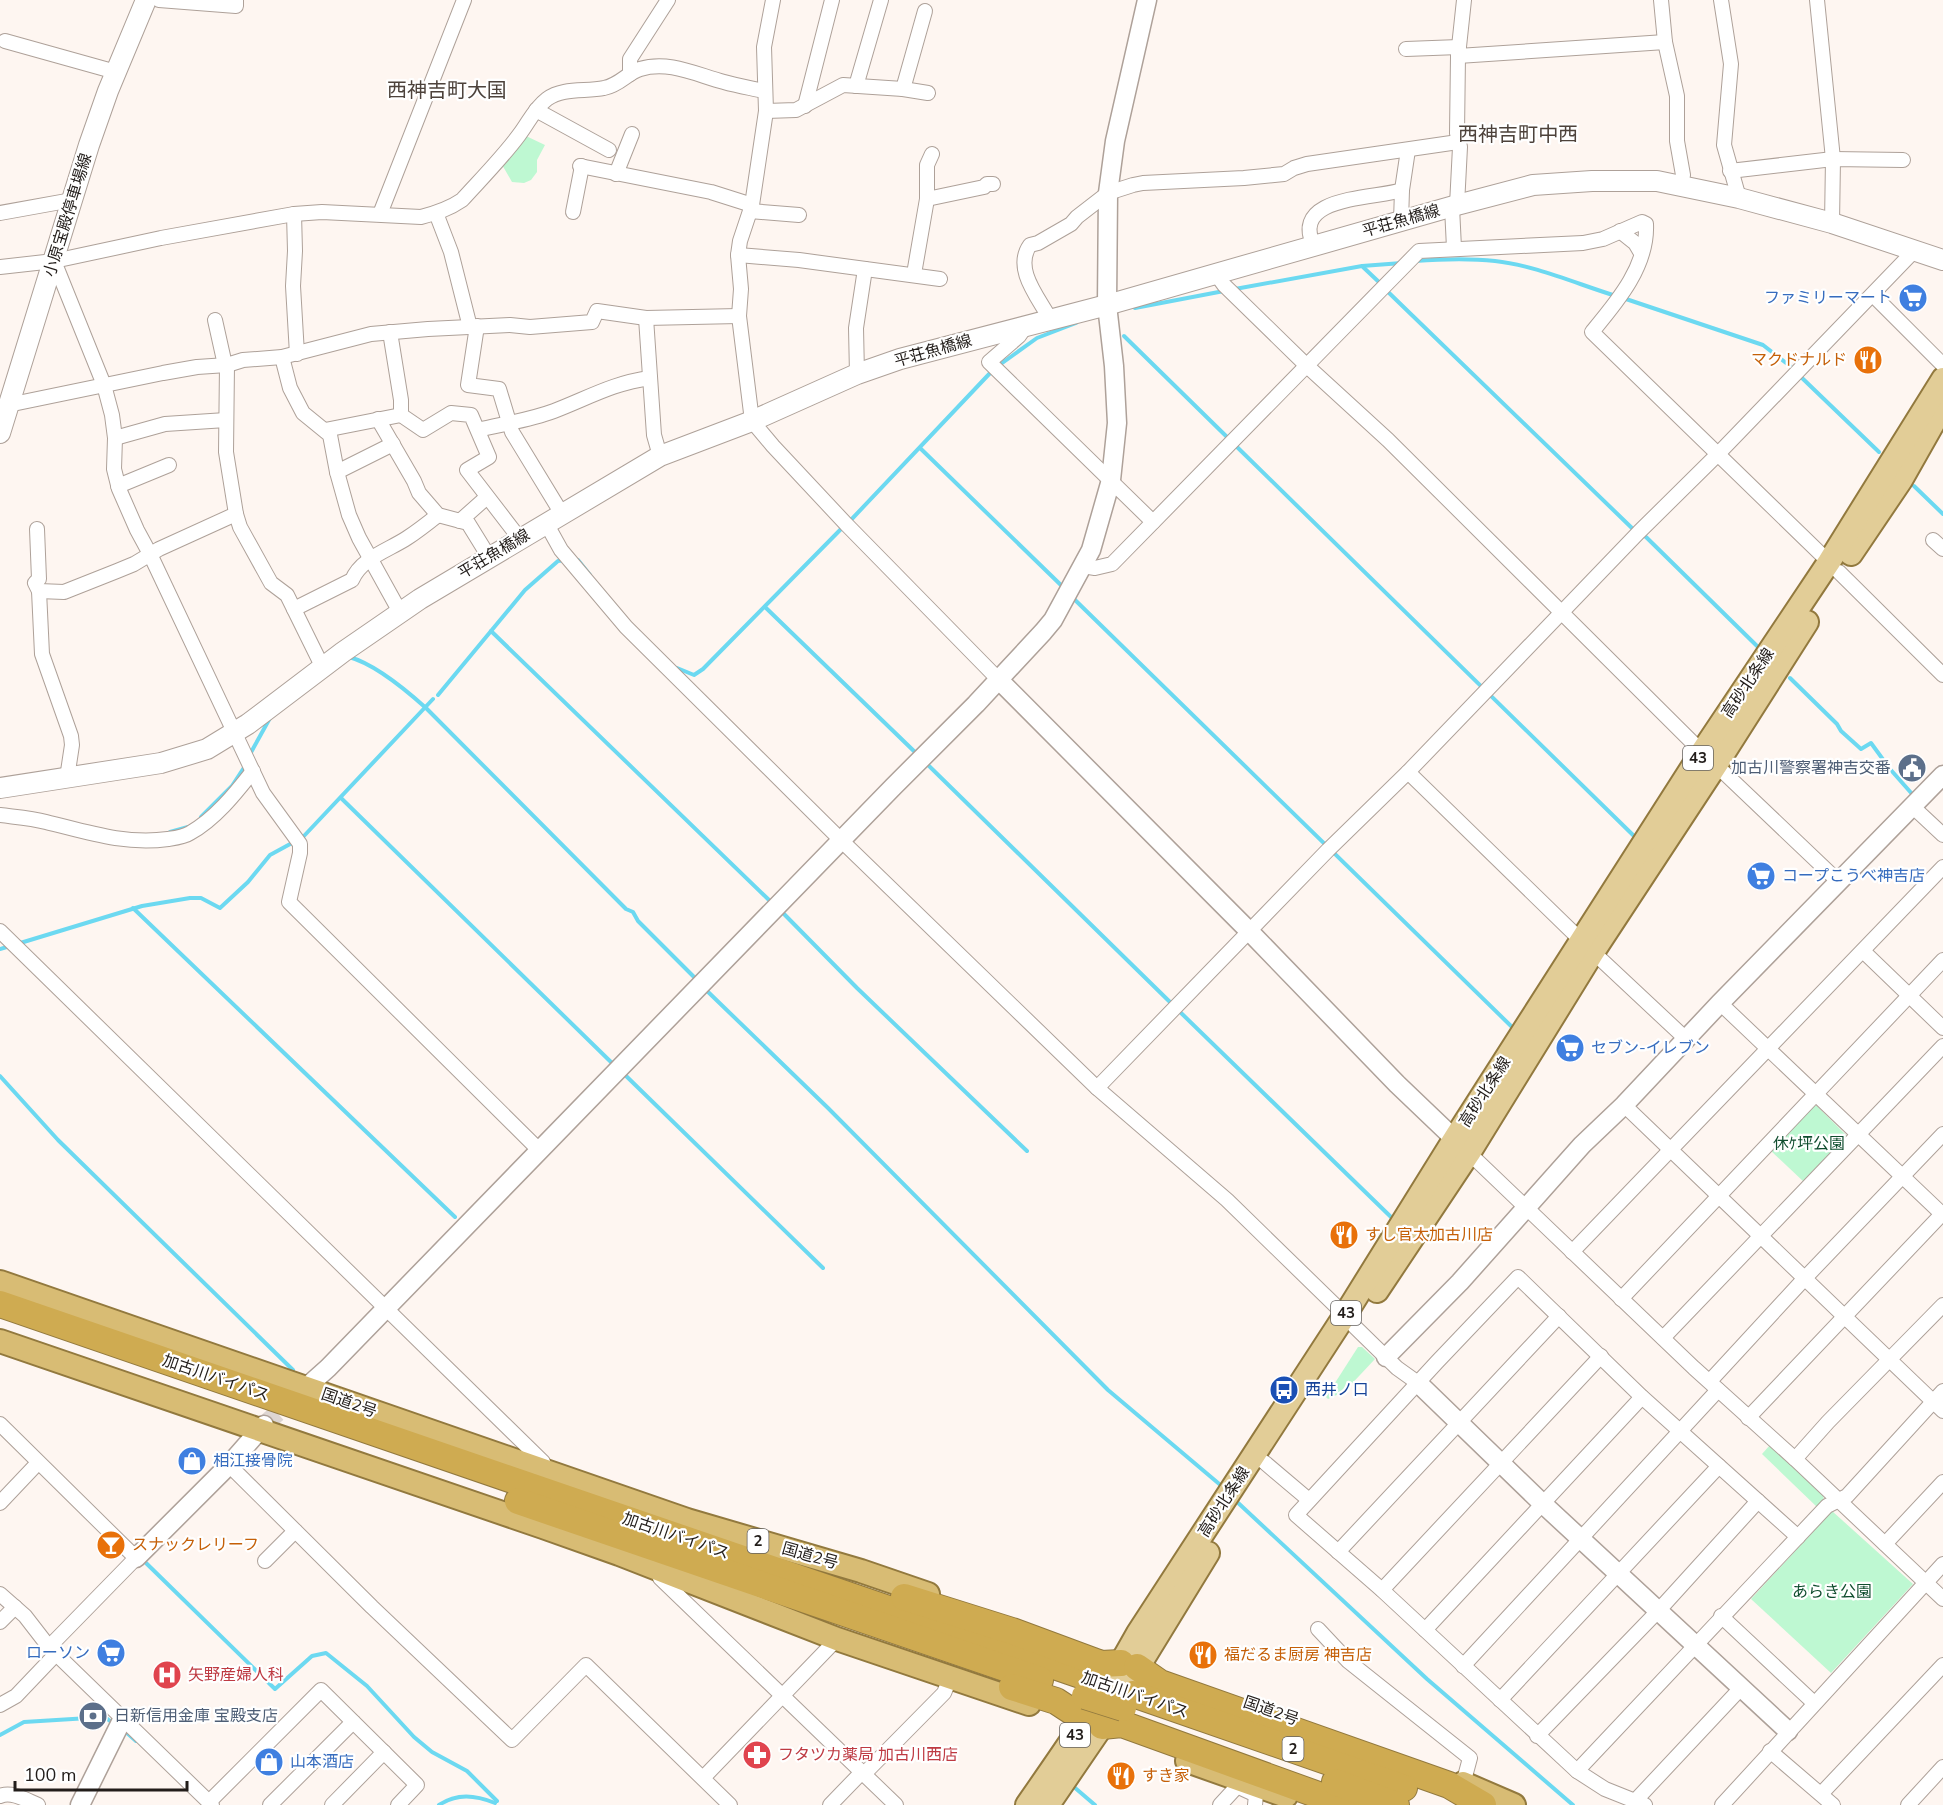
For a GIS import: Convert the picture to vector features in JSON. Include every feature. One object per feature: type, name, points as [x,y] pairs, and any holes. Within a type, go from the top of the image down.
[{"type":"highway","name":"国道2号","points":[[0,1282],[303,1391],[687,1520],[861,1571],[1129,1665],[1274,1712],[1401,1757],[1458,1794],[1514,1805]]},
{"type":"highway","name":"加古川バイパス","points":[[0,1304],[706,1556],[1092,1706],[1128,1701],[1458,1794]]},
{"type":"highway","name":"加古川バイパス","points":[[0,1322],[706,1556]]},
{"type":"highway","name":"2","points":[[0,1341],[261,1427],[554,1531],[837,1639],[951,1676],[1052,1713],[1092,1706],[1115,1733],[1239,1784],[1313,1805]]},
{"type":"highway","points":[[706,1556],[774,1560],[843,1577],[1012,1631],[1101,1664],[1129,1665],[1160,1683],[1449,1785],[1483,1805]]},
{"type":"highway","name":"加古川バイパス","points":[[1128,1701],[1396,1805]]},
{"type":"highway","points":[[1092,1706],[1122,1724],[1346,1805]]},
{"type":"main road","name":"小原宝殿停車場線","points":[[0,433],[89,145],[146,0]]},
{"type":"main road","name":"平荘魚橋線","points":[[0,788],[161,763],[207,748],[248,724],[400,612],[660,456],[752,421],[857,374],[900,359],[1050,319],[1107,308],[1220,280],[1314,246],[1454,206],[1533,185],[1592,181],[1657,181],[1739,198],[1832,223],[1943,260]]},
{"type":"main road","name":"高砂北条線","points":[[1027,1805],[1092,1706],[1129,1665],[1587,946],[1834,567],[1943,379]]},
{"type":"main road","name":"高砂北条線","points":[[1834,567],[1896,487],[1943,406]]},
{"type":"main road","name":"高砂北条線","points":[[1234,1498],[1264,1462],[1349,1320]]},
{"type":"main road","name":"高砂北条線","points":[[1048,1805],[1092,1706]]},
{"type":"street","points":[[159,0],[236,6],[236,0]]},
{"type":"street","points":[[380,214],[464,0]]},
{"type":"street","points":[[630,74],[630,59],[668,0]]},
{"type":"street","points":[[773,0],[764,47],[766,111],[751,208],[740,241],[738,255],[741,289],[739,316],[752,421],[849,527],[1250,932],[1397,1084],[1663,1338],[1943,1599]]},
{"type":"street","points":[[805,106],[832,0]]},
{"type":"street","points":[[856,86],[880,0]]},
{"type":"street","points":[[303,1391],[702,985],[998,680],[1053,620],[1091,550],[1111,480],[1117,423],[1117,395],[1107,308],[1108,193],[1115,141],[1147,0]]},
{"type":"street","points":[[1454,248],[1454,206],[1460,147],[1458,142],[1459,52],[1464,0]]},
{"type":"street","points":[[1661,0],[1665,42],[1677,96],[1677,141],[1683,175],[1681,185]]},
{"type":"street","points":[[1721,0],[1731,64],[1724,145],[1739,198]]},
{"type":"street","points":[[1817,0],[1833,159],[1832,223]]},
{"type":"street","points":[[903,88],[925,10]]},
{"type":"street","points":[[5,41],[116,72]]},
{"type":"street","points":[[1406,49],[1459,52],[1665,42]]},
{"type":"street","points":[[0,267],[54,261],[161,238],[294,214],[322,212],[421,217],[436,213],[462,200],[520,134],[536,110],[549,98],[563,92],[604,88],[620,83],[641,68],[664,66],[687,70],[723,82],[764,91]]},
{"type":"street","points":[[766,111],[796,110],[837,87],[903,88],[928,93]]},
{"type":"street","points":[[536,110],[609,150]]},
{"type":"street","points":[[616,174],[632,134]]},
{"type":"street","points":[[1050,319],[1026,273],[1025,255],[1028,248],[1071,224],[1108,193],[1143,183],[1284,174],[1308,164],[1458,142]]},
{"type":"street","points":[[1401,221],[1402,190],[1408,150]]},
{"type":"street","points":[[914,274],[927,200],[927,165],[933,154]]},
{"type":"street","points":[[1730,171],[1833,159],[1903,159]]},
{"type":"street","points":[[573,212],[581,166],[711,192],[751,208],[799,215]]},
{"type":"street","points":[[927,200],[993,184]]},
{"type":"street","points":[[1314,246],[1311,226],[1314,217],[1328,206],[1347,200],[1402,190]]},
{"type":"street","points":[[0,213],[72,200]]},
{"type":"street","points":[[436,213],[474,326],[468,385],[499,389],[509,423],[554,519],[564,553],[626,627],[841,840],[1097,1088],[1227,1200],[1386,1358],[1418,1383],[1500,1464],[1788,1731]]},
{"type":"street","points":[[294,214],[293,286],[297,354]]},
{"type":"street","points":[[1083,566],[1095,568],[1112,564],[1419,252],[1454,248],[1583,243],[1603,239],[1642,222],[1646,224],[1641,253],[1626,291],[1592,332],[1943,675]]},
{"type":"street","points":[[1620,231],[1635,243],[1641,253]]},
{"type":"street","points":[[1097,1088],[1915,250]]},
{"type":"street","points":[[738,255],[865,269],[874,268],[940,279]]},
{"type":"street","points":[[54,261],[104,385],[115,438],[114,469],[118,486],[136,530],[150,554],[263,793],[297,840],[300,853],[289,903],[540,1150]]},
{"type":"street","points":[[857,374],[856,328],[865,269]]},
{"type":"street","points":[[1220,280],[1306,365],[1388,440],[1709,758],[1835,879]]},
{"type":"street","points":[[1873,295],[1943,365]]},
{"type":"street","points":[[8,405],[197,367],[282,357],[371,334],[474,326],[531,327],[592,322],[597,311],[646,318],[739,316]]},
{"type":"street","points":[[646,318],[654,435],[660,456]]},
{"type":"street","points":[[215,320],[226,365],[226,452],[236,514],[240,527],[271,583],[287,595],[322,668]]},
{"type":"street","points":[[1027,325],[994,367],[1153,522]]},
{"type":"street","points":[[390,332],[401,400],[401,415]]},
{"type":"street","points":[[282,357],[290,388],[299,407],[330,435],[349,515],[370,559],[400,612]]},
{"type":"street","points":[[478,430],[554,411],[627,381],[650,378]]},
{"type":"street","points":[[325,430],[401,415],[423,430],[452,413],[468,413],[471,415],[489,457],[467,470],[520,538]]},
{"type":"street","points":[[378,419],[419,493],[438,515],[468,523],[489,557]]},
{"type":"street","points":[[115,438],[165,424],[226,420]]},
{"type":"street","points":[[337,472],[393,444]]},
{"type":"street","points":[[118,486],[169,465]]},
{"type":"street","points":[[460,521],[487,497]]},
{"type":"street","points":[[39,591],[64,592],[134,564],[150,554],[236,514]]},
{"type":"street","points":[[294,609],[352,580],[356,571],[370,559],[407,538],[438,515]]},
{"type":"street","points":[[37,529],[39,579],[35,583],[39,591],[42,654],[71,736],[67,778]]},
{"type":"street","points":[[0,815],[46,822],[108,838],[138,841],[188,835],[224,805],[249,764]]},
{"type":"street","points":[[1407,772],[1683,1036]]},
{"type":"street","points":[[1386,1358],[1460,1282],[1582,1145],[1624,1105],[1683,1036],[1720,1003],[1835,879],[1943,775]]},
{"type":"street","points":[[1912,806],[1943,835]]},
{"type":"street","points":[[1572,1252],[1943,867]]},
{"type":"street","points":[[4,935],[543,1462],[546,1472]]},
{"type":"street","points":[[1863,951],[1943,1028]]},
{"type":"street","points":[[1622,1299],[1943,960]]},
{"type":"street","points":[[1720,1003],[1942,1214],[1748,1418]]},
{"type":"street","points":[[1663,1338],[1943,1046]]},
{"type":"street","points":[[1624,1105],[1938,1406]]},
{"type":"street","points":[[1463,1666],[1681,1430],[1714,1386],[1805,1278],[1943,1134]]},
{"type":"street","points":[[1741,1688],[1640,1803],[1605,1789],[1577,1772],[1382,1590],[1296,1515],[1518,1277],[1642,1397],[1798,1537]]},
{"type":"street","points":[[1795,1459],[1943,1305]]},
{"type":"street","points":[[1338,1552],[1559,1316]]},
{"type":"street","points":[[1382,1590],[1601,1356]]},
{"type":"street","points":[[1577,1772],[1827,1506],[1847,1496],[1938,1406],[1943,1391]]},
{"type":"street","points":[[1425,1630],[1642,1397]]},
{"type":"street","points":[[0,1424],[136,1558]]},
{"type":"street","points":[[0,1705],[16,1696],[52,1651],[136,1558],[229,1465],[261,1427]]},
{"type":"street","points":[[1264,1462],[1309,1500]]},
{"type":"street","points":[[229,1465],[372,1607],[512,1740],[586,1665],[730,1805]]},
{"type":"street","points":[[0,1503],[35,1466]]},
{"type":"street","points":[[1500,1700],[1719,1466]]},
{"type":"street","points":[[1885,1544],[1943,1482]]},
{"type":"street","points":[[1537,1736],[1659,1610],[1758,1501]]},
{"type":"street","points":[[265,1561],[295,1531]]},
{"type":"street","points":[[1722,1805],[1943,1564]]},
{"type":"street","points":[[658,1570],[660,1578],[896,1805]]},
{"type":"street","points":[[0,1594],[25,1616],[52,1651],[123,1718],[206,1802],[321,1690],[417,1785],[398,1805]]},
{"type":"street","points":[[0,1622],[15,1607]]},
{"type":"street","points":[[1722,1616],[1814,1703]]},
{"type":"street","points":[[1318,1629],[1333,1635],[1348,1661],[1369,1670],[1470,1758],[1458,1794]]},
{"type":"street","points":[[703,1778],[780,1695],[837,1639]]},
{"type":"street","points":[[1821,1794],[1943,1665]]},
{"type":"street","points":[[830,1805],[944,1692],[951,1676]]},
{"type":"street","points":[[80,1805],[123,1718]]},
{"type":"street","points":[[270,1805],[353,1722]]},
{"type":"street","points":[[1770,1751],[1833,1805]]},
{"type":"street","points":[[332,1805],[384,1752]]},
{"type":"street","points":[[1908,1805],[1943,1767]]},
{"type":"street","points":[[1220,1805],[1239,1784],[1256,1795],[1255,1805]]},
{"type":"street","points":[[0,1796],[9,1794],[38,1805]]},
{"type":"green space","points":[[526,136],[545,145],[537,160],[537,172],[531,180],[524,183],[512,182],[501,163]]},
{"type":"green space","name":"休ｹ坪公園","points":[[1812,1106],[1817,1106],[1846,1135],[1846,1139],[1805,1183],[1770,1150]]},
{"type":"green space","points":[[1358,1347],[1362,1347],[1375,1359],[1345,1391],[1328,1399],[1326,1397]]},
{"type":"green space","points":[[1770,1445],[1823,1494],[1824,1502],[1818,1508],[1762,1454]]},
{"type":"green space","name":"あらき公園","points":[[1832,1511],[1913,1584],[1831,1673],[1751,1599]]},
{"type":"waterway","points":[[1415,261],[1465,259],[1510,263],[1616,296]]},
{"type":"waterway","points":[[1235,289],[1362,266],[1402,263]]},
{"type":"waterway","points":[[1363,267],[1381,284]]},
{"type":"waterway","points":[[1386,290],[1635,531]]},
{"type":"waterway","points":[[1135,308],[1224,291]]},
{"type":"waterway","points":[[1623,298],[1763,345],[1790,366]]},
{"type":"waterway","points":[[998,366],[1037,338],[1076,323]]},
{"type":"waterway","points":[[1124,336],[1226,436]]},
{"type":"waterway","points":[[849,522],[992,371]]},
{"type":"waterway","points":[[1801,377],[1879,452]]},
{"type":"waterway","points":[[1236,446],[1635,837]]},
{"type":"waterway","points":[[920,448],[1065,589]]},
{"type":"waterway","points":[[1914,486],[1943,514]]},
{"type":"waterway","points":[[677,668],[694,675],[703,669],[843,527]]},
{"type":"waterway","points":[[1641,535],[1646,537],[1757,646]]},
{"type":"waterway","points":[[438,695],[525,590],[558,561],[565,560]]},
{"type":"waterway","points":[[578,560],[590,575]]},
{"type":"waterway","points":[[1072,597],[1511,1026]]},
{"type":"waterway","points":[[765,607],[918,755]]},
{"type":"waterway","points":[[491,631],[769,900]]},
{"type":"waterway","points":[[349,657],[380,671],[426,708],[626,909],[633,912],[638,921],[697,980]]},
{"type":"waterway","points":[[1790,678],[1861,749],[1871,743],[1913,795]]},
{"type":"waterway","points":[[17,944],[142,906],[201,898],[220,908],[248,882],[270,855],[303,837],[433,699]]},
{"type":"waterway","points":[[249,756],[270,718]]},
{"type":"waterway","points":[[925,762],[1173,1005]]},
{"type":"waterway","points":[[201,817],[232,786],[245,766]]},
{"type":"waterway","points":[[341,798],[614,1065]]},
{"type":"waterway","points":[[170,832],[188,827]]},
{"type":"waterway","points":[[133,908],[455,1217]]},
{"type":"waterway","points":[[784,914],[857,988],[1027,1151]]},
{"type":"waterway","points":[[0,949],[10,946]]},
{"type":"waterway","points":[[704,988],[828,1108],[1108,1390],[1224,1488]]},
{"type":"waterway","points":[[1178,1010],[1391,1217]]},
{"type":"waterway","points":[[622,1072],[823,1268]]},
{"type":"waterway","points":[[0,1076],[58,1140],[293,1370]]},
{"type":"waterway","points":[[1235,1500],[1427,1679],[1573,1805]]},
{"type":"waterway","points":[[146,1563],[275,1689],[312,1656],[326,1653],[367,1686],[414,1737],[432,1752],[467,1771],[497,1801]]},
{"type":"waterway","points":[[0,1735],[24,1722],[105,1717],[110,1721]]},
{"type":"waterway","points":[[127,1733],[136,1741]]},
{"type":"waterway","points":[[1074,1787],[1095,1805]]},
{"type":"waterway","points":[[439,1805],[453,1798],[466,1796],[495,1803]]},
{"type":"tunnel","points":[[264,1425],[294,1398]]},
{"type":"place","name":"ファミリーマート","points":[[1913,298]]},
{"type":"place","name":"マクドナルド","points":[[1868,360]]},
{"type":"place","name":"加古川警察署神吉交番","points":[[1912,768]]},
{"type":"place","name":"コープこうべ神吉店","points":[[1761,876]]},
{"type":"place","name":"セブン-イレブン","points":[[1570,1048]]},
{"type":"place","name":"すし官太加古川店","points":[[1344,1235]]},
{"type":"place","name":"西井ノ口","points":[[1284,1390]]},
{"type":"place","name":"相江接骨院","points":[[192,1461]]},
{"type":"place","name":"スナックレリーフ","points":[[111,1545]]},
{"type":"place","name":"ローソン","points":[[111,1653]]},
{"type":"place","name":"福だるま厨房 神吉店","points":[[1203,1655]]},
{"type":"place","name":"矢野産婦人科","points":[[167,1675]]},
{"type":"place","name":"日新信用金庫 宝殿支店","points":[[93,1716]]},
{"type":"place","name":"フタツカ薬局 加古川西店","points":[[757,1755]]},
{"type":"place","name":"山本酒店","points":[[269,1762]]},
{"type":"place","name":"すき家","points":[[1121,1776]]},
{"type":"district","name":"西神吉町大国","points":[[447,90]]},
{"type":"district","name":"西神吉町中西","points":[[1518,134]]}]
